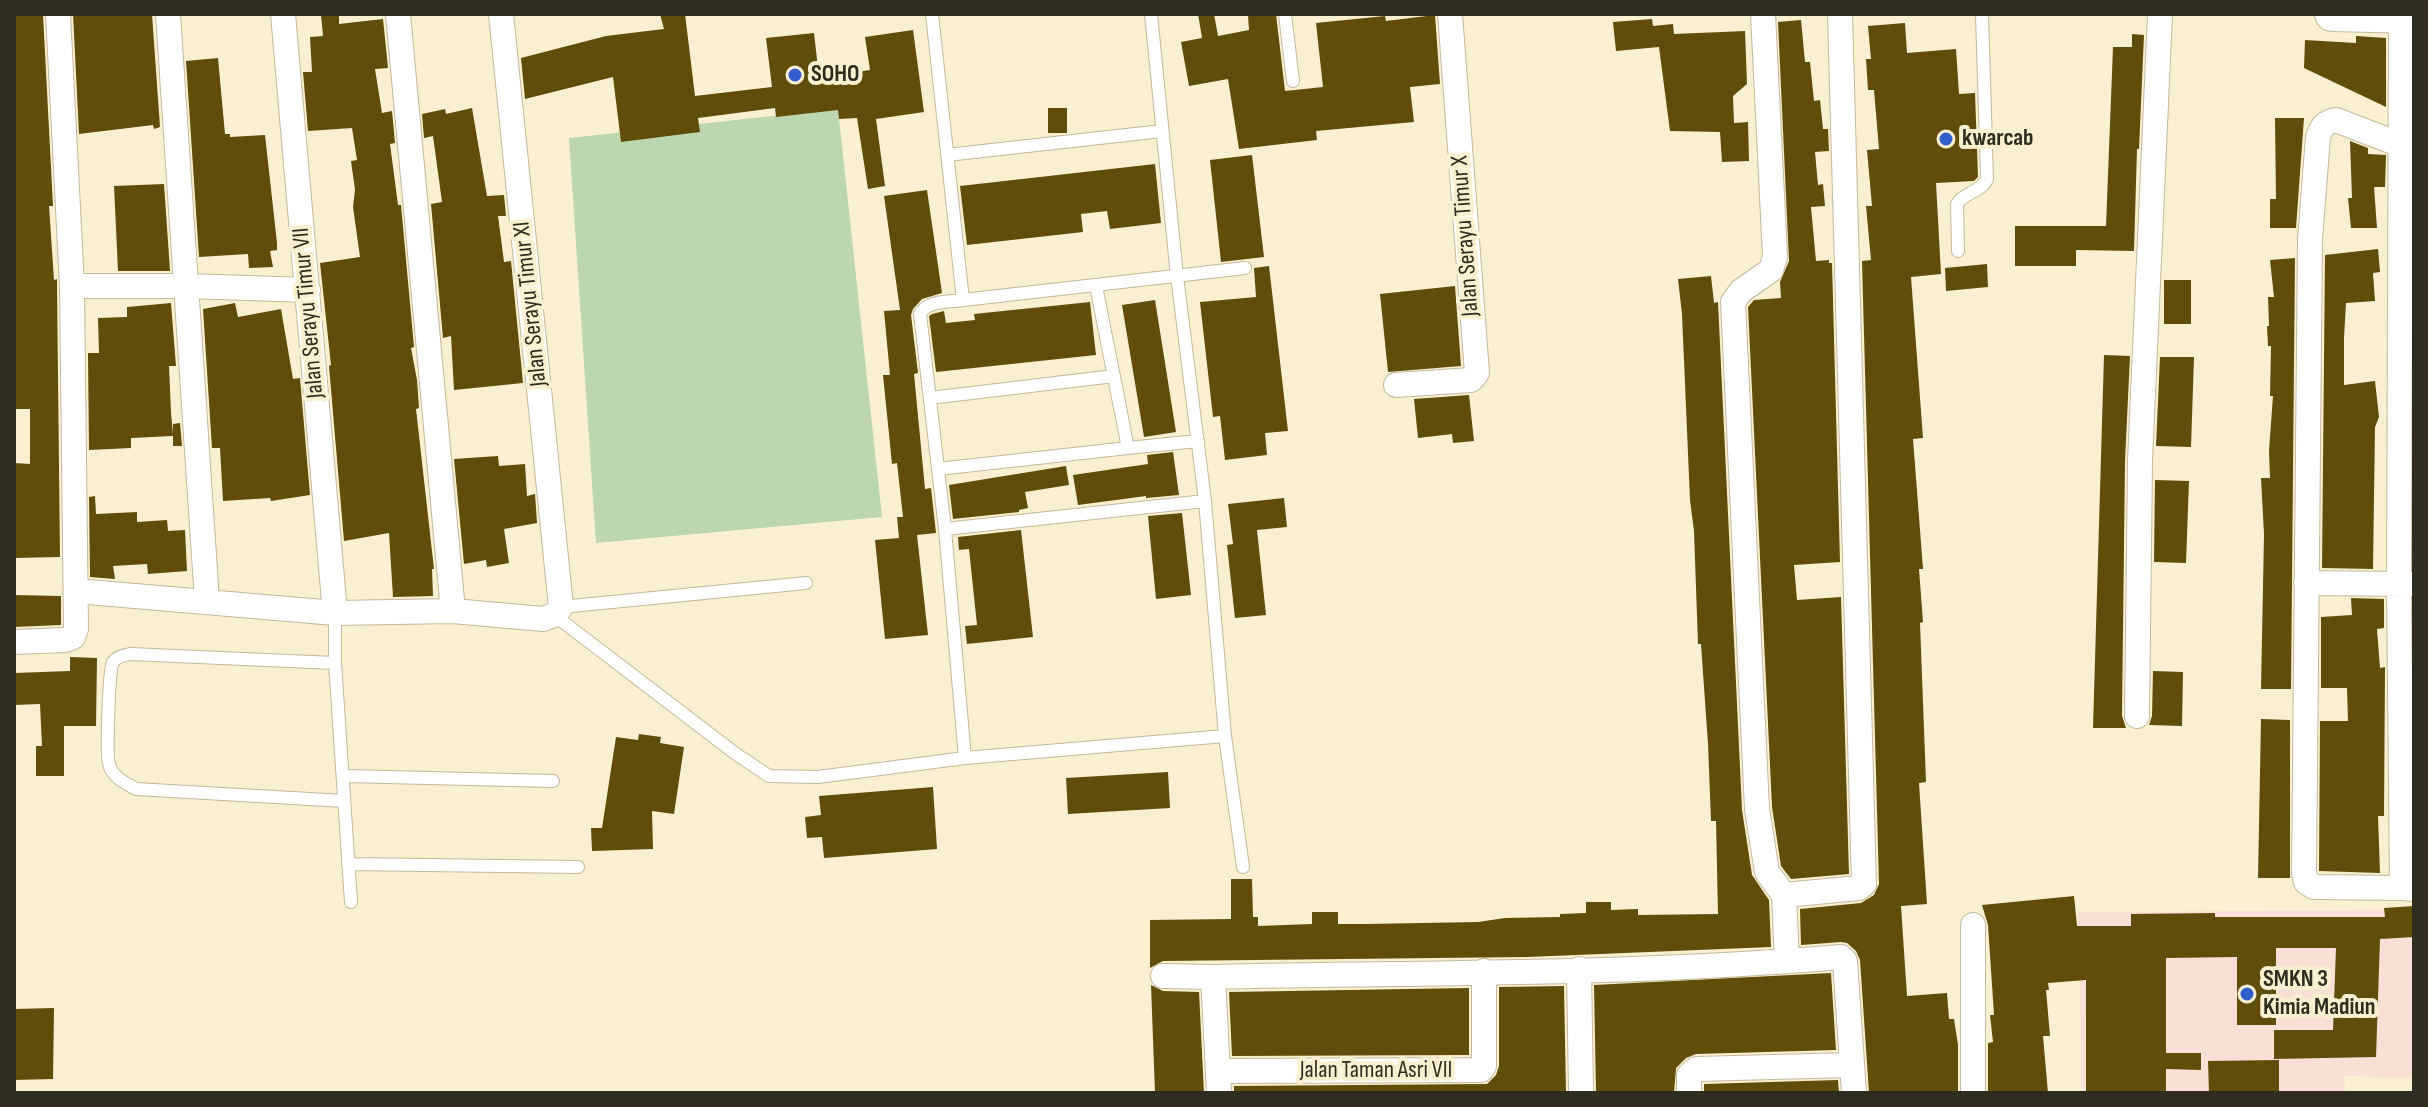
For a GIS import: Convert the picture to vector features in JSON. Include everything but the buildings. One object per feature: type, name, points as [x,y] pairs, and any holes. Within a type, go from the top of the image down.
[{"type":"main road","points":[[2332,14],[2408,16]]},
{"type":"street","points":[[14,642],[65,640],[73,637],[76,629],[72,286],[58,14]]},
{"type":"street","points":[[168,14],[207,601]]},
{"type":"street","name":"Jalan Serayu Timur VII","points":[[283,14],[335,613]]},
{"type":"street","points":[[398,14],[453,611]]},
{"type":"street","name":"Jalan Serayu Timur XI","points":[[501,14],[559,605]]},
{"type":"street","name":"Jalan Serayu Timur X","points":[[1396,385],[1471,380],[1477,373],[1450,14]]},
{"type":"street","points":[[1763,14],[1775,257],[1771,270],[1741,291],[1733,302],[1757,809],[1767,872],[1784,895],[1787,961]]},
{"type":"street","points":[[1784,895],[1859,888],[1864,884],[1840,14]]},
{"type":"street","points":[[2137,716],[2140,461],[2160,14]]},
{"type":"street","points":[[2406,146],[2336,120],[2328,121],[2321,127],[2318,137],[2310,239],[2306,583],[2306,882],[2314,887],[2408,888],[2408,16]]},
{"type":"street","points":[[72,286],[308,290]]},
{"type":"street","points":[[2306,583],[2407,584]]},
{"type":"street","points":[[76,591],[335,613],[453,611],[543,619],[559,605]]},
{"type":"street","points":[[1973,925],[1973,1093]]},
{"type":"street","points":[[1163,976],[1579,969],[1844,958],[1854,1093]]},
{"type":"street","points":[[1579,969],[1581,1093]]},
{"type":"street","name":"Jalan Taman Asri VII","points":[[1219,1082],[1481,1070],[1484,1066],[1484,971]]},
{"type":"street","points":[[1213,977],[1219,1082]]},
{"type":"street","points":[[1689,1093],[1689,1075],[1696,1069],[1851,1065]]},
{"type":"lane","points":[[932,14],[963,300]]},
{"type":"lane","points":[[1151,14],[1177,276],[1205,501],[1225,736],[1243,867]]},
{"type":"lane","points":[[1285,14],[1293,81]]},
{"type":"lane","points":[[1958,251],[1957,204],[1960,199],[1985,185],[1987,179],[1982,14]]},
{"type":"lane","points":[[947,155],[1162,131]]},
{"type":"lane","points":[[965,758],[945,529],[920,314],[923,308],[930,304],[1245,268]]},
{"type":"lane","points":[[1096,286],[1128,448]]},
{"type":"lane","points":[[930,398],[1114,376]]},
{"type":"lane","points":[[938,469],[1198,441]]},
{"type":"lane","points":[[945,529],[1205,501]]},
{"type":"lane","points":[[559,605],[806,583]]},
{"type":"lane","points":[[559,605],[736,754],[769,776],[818,777],[965,758],[1225,736]]},
{"type":"lane","points":[[335,613],[335,663],[351,902]]},
{"type":"lane","points":[[335,663],[130,654],[119,657],[113,662],[110,678],[109,763],[117,778],[136,789],[344,801]]},
{"type":"lane","points":[[344,776],[553,781]]},
{"type":"lane","points":[[348,864],[578,867]]},
{"type":"shaded area","name":"SMKN 3 Kimia Madiun","points":[[2414,910],[2414,1078],[2345,1076],[2344,1093],[2082,1093],[2078,912]]},
{"type":"green space","points":[[838,109],[882,517],[596,543],[569,138]]},
{"type":"place","name":"SOHO","points":[[795,75]]},
{"type":"place","name":"kwarcab","points":[[1946,139]]},
{"type":"place","name":"SMKN 3 Kimia Madiun","points":[[2247,994]]}]
